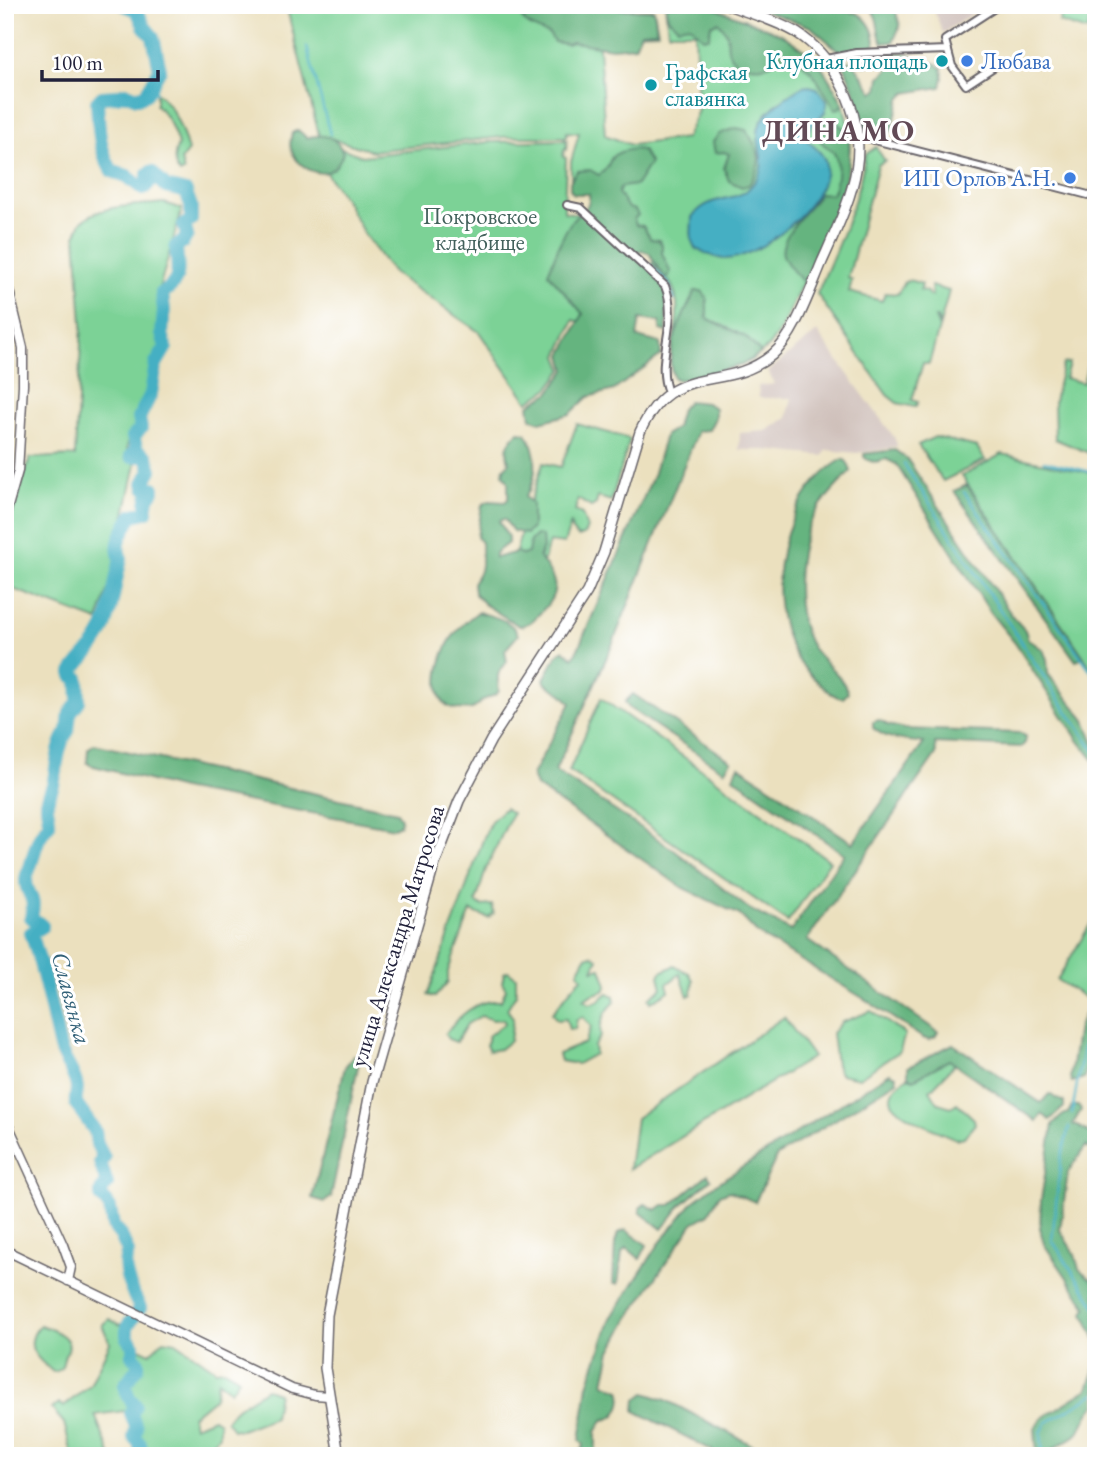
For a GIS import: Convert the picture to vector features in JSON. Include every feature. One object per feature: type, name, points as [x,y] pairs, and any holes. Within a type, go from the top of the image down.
[{"type":"main road","points":[[668,392],[684,385],[751,369],[775,353],[804,303],[845,211],[858,168],[859,136],[845,90],[827,59],[798,34],[780,24],[728,5]]},
{"type":"main road","name":"улица Александра Матросова","points":[[339,1456],[328,1396],[325,1359],[327,1315],[372,1082],[433,869],[460,801],[491,740],[587,592],[604,552],[640,432],[657,402],[668,392]]},
{"type":"street","points":[[998,64],[966,85],[952,66],[945,40],[999,5]]},
{"type":"street","points":[[827,59],[857,53],[948,50]]},
{"type":"street","points":[[859,136],[1096,197]]},
{"type":"street","points":[[567,205],[580,208],[665,286],[671,300],[663,379],[668,392]]},
{"type":"street","points":[[5,274],[23,348],[18,471],[5,517]]},
{"type":"street","points":[[5,1118],[63,1245],[71,1267],[68,1281]]},
{"type":"street","points":[[5,1250],[292,1389],[328,1396]]},
{"type":"shaded area","points":[[932,5],[986,5],[943,33]]},
{"type":"shaded area","points":[[817,332],[894,437],[898,447],[857,453],[827,450],[823,456],[739,450],[740,433],[766,431],[787,418],[792,398],[759,398],[758,386],[774,384],[768,371]]},
{"type":"green space","points":[[286,5],[618,5],[619,9],[654,9],[658,32],[598,34],[605,135],[631,145],[686,138],[698,110],[695,32],[668,32],[665,5],[707,5],[781,34],[809,53],[822,67],[843,103],[849,128],[850,149],[839,204],[781,329],[769,346],[742,365],[679,380],[674,378],[671,356],[677,321],[676,296],[671,284],[652,264],[655,259],[590,192],[571,191],[571,162],[579,133],[567,132],[566,137],[503,137],[372,151],[330,138],[320,139]]},
{"type":"green space","points":[[517,5],[618,5],[618,9],[654,10],[657,31],[641,32],[635,46],[612,48],[554,42],[550,35],[525,22]]},
{"type":"green space","points":[[669,5],[707,5],[781,34],[809,53],[822,67],[843,103],[840,108],[835,109],[812,72],[797,58],[783,53],[774,62],[765,65],[741,64],[731,57],[727,35],[718,22],[711,25],[709,37],[703,38],[690,25],[678,27],[668,18],[666,10]]},
{"type":"green space","points":[[749,5],[807,5],[857,13],[870,26],[875,44],[871,48],[839,51],[811,27]]},
{"type":"green space","points":[[868,5],[894,5],[900,26],[893,42],[883,43],[877,21]]},
{"type":"green space","points":[[1065,5],[1096,5],[1087,31],[1059,22]]},
{"type":"green space","points":[[905,53],[914,56],[916,60],[912,69],[915,70],[925,62],[935,63],[942,68],[941,87],[906,93],[900,99],[892,131],[877,132],[863,127],[857,98],[844,65],[848,61],[853,62],[873,92],[878,90],[880,77],[896,62],[893,60],[863,66],[858,60],[859,55]]},
{"type":"green space","points":[[156,92],[172,111],[186,143],[188,151],[181,160],[184,172],[180,174],[174,160],[178,145],[170,124],[156,105]]},
{"type":"green space","points":[[826,121],[842,127],[849,143],[848,166],[832,220],[804,283],[787,262],[783,248],[790,231],[820,193],[832,194],[834,189],[838,171],[836,159],[820,141],[819,136],[819,127]]},
{"type":"green space","points":[[736,128],[746,130],[759,157],[754,177],[749,185],[742,187],[729,181],[724,168],[729,154],[715,153],[713,142],[719,134]]},
{"type":"green space","points":[[298,130],[307,138],[324,136],[337,143],[343,153],[335,167],[322,173],[309,170],[297,161],[290,143],[292,133]]},
{"type":"green space","name":"Покровское кладбище","points":[[567,140],[563,157],[566,158],[564,212],[578,214],[625,256],[590,325],[574,320],[558,356],[563,369],[548,389],[528,402],[479,332],[393,273],[364,234],[346,201],[311,152],[328,143],[362,156],[489,142]]},
{"type":"green space","points":[[876,147],[885,161],[878,165],[848,278],[852,280],[849,292],[882,301],[885,293],[898,294],[904,282],[909,280],[922,284],[920,290],[927,292],[929,296],[932,296],[931,286],[949,291],[940,325],[935,318],[939,328],[929,364],[923,363],[912,400],[918,402],[915,407],[897,403],[887,395],[817,294],[852,209],[865,155]]},
{"type":"green space","points":[[634,149],[642,150],[650,163],[636,185],[621,187],[618,193],[628,208],[635,210],[638,215],[634,219],[636,225],[643,226],[651,239],[659,240],[670,271],[669,277],[665,278],[649,253],[641,250],[638,253],[666,291],[667,332],[660,330],[660,322],[640,319],[637,337],[660,343],[661,355],[614,390],[588,397],[570,414],[540,422],[531,418],[529,405],[549,393],[566,370],[562,355],[583,314],[548,273],[561,239],[589,199],[589,194],[574,194],[570,189],[570,182],[577,171],[590,170],[599,175],[617,154]]},
{"type":"green space","points":[[164,203],[182,209],[159,289],[158,325],[161,348],[151,366],[150,384],[138,424],[128,435],[127,458],[136,464],[109,587],[98,621],[5,586],[5,537],[30,458],[75,456],[82,324],[76,235],[80,225],[83,220],[101,211]]},
{"type":"green space","points":[[695,291],[702,291],[707,299],[707,318],[746,337],[761,353],[742,365],[679,380],[674,378],[671,367],[672,345]]},
{"type":"green space","points":[[1096,355],[1096,456],[1055,439],[1054,401],[1063,364],[1069,363],[1065,378],[1083,383],[1089,360]]},
{"type":"green space","points":[[688,401],[706,403],[715,408],[715,418],[709,430],[698,431],[610,650],[555,771],[674,850],[749,909],[791,931],[844,854],[733,777],[739,766],[853,843],[924,743],[885,735],[873,728],[873,722],[879,720],[905,729],[1021,733],[1026,737],[1021,747],[935,743],[936,754],[807,940],[938,1032],[929,1040],[758,934],[740,915],[683,888],[536,786],[532,775],[571,703],[546,684],[544,679],[558,654],[564,650],[573,658],[578,649],[653,476],[665,435],[676,428],[681,409]]},
{"type":"green space","points":[[577,424],[630,439],[611,501],[598,497],[596,504],[591,507],[578,499],[575,511],[582,514],[587,528],[584,535],[578,537],[572,531],[571,523],[564,544],[549,542],[541,569],[513,562],[543,463],[561,467]]},
{"type":"green space","points":[[519,432],[526,433],[535,457],[532,482],[525,497],[532,503],[532,528],[526,534],[513,531],[504,519],[499,521],[508,537],[508,543],[495,553],[495,558],[517,552],[523,555],[528,553],[530,541],[536,535],[542,536],[543,548],[539,557],[553,578],[554,591],[548,604],[532,621],[519,626],[484,604],[474,593],[473,583],[481,565],[481,543],[477,537],[482,505],[489,501],[505,502],[508,499],[508,481],[503,475],[504,468],[509,463],[508,446]]},
{"type":"green space","points":[[935,437],[977,447],[985,460],[943,481],[918,445]]},
{"type":"green space","points":[[895,450],[907,459],[1013,617],[1025,630],[1028,639],[1043,650],[1048,674],[1085,720],[1096,747],[1096,763],[1015,643],[992,615],[896,464],[886,459],[875,462],[864,457],[864,454]]},
{"type":"green space","points":[[1002,454],[1096,474],[1096,675],[962,476]]},
{"type":"green space","points":[[843,459],[851,471],[824,501],[809,526],[800,560],[798,598],[805,633],[812,647],[845,686],[848,693],[843,698],[826,689],[797,658],[784,629],[779,598],[780,565],[787,533],[800,503],[819,478]]},
{"type":"green space","points":[[967,485],[1083,656],[1076,661],[954,491]]},
{"type":"green space","points":[[478,612],[507,622],[518,635],[505,650],[507,662],[498,675],[499,691],[473,708],[457,709],[448,706],[442,699],[438,680],[440,668],[451,639],[463,624]]},
{"type":"green space","points":[[633,694],[731,761],[724,771],[629,708],[625,702]]},
{"type":"green space","points":[[601,698],[830,861],[788,922],[569,771]]},
{"type":"green space","points":[[94,744],[397,812],[401,818],[400,825],[394,828],[186,790],[90,765],[87,762],[88,749]]},
{"type":"green space","points":[[505,808],[512,813],[486,869],[476,902],[481,906],[492,905],[494,913],[488,918],[471,911],[448,971],[448,982],[435,997],[428,995],[484,837],[491,821]]},
{"type":"green space","points":[[1096,915],[1096,992],[1091,1001],[1057,980]]},
{"type":"green space","points":[[592,955],[598,959],[593,970],[601,968],[607,985],[604,991],[584,1000],[590,1004],[608,993],[614,996],[615,1002],[602,1022],[601,1036],[594,1046],[595,1054],[577,1064],[560,1061],[558,1054],[585,1043],[591,1027],[583,1017],[577,1019],[575,1029],[569,1029],[566,1019],[557,1020],[552,1013],[582,978],[578,972],[586,957]]},
{"type":"green space","points":[[674,966],[689,973],[693,980],[692,994],[688,996],[680,974],[667,984],[669,991],[651,1002],[649,998],[662,988],[659,976],[661,972]]},
{"type":"green space","points":[[508,971],[516,977],[516,994],[507,1009],[513,1018],[510,1041],[500,1049],[489,1051],[486,1045],[488,1036],[505,1023],[503,1019],[493,1020],[481,1016],[467,1024],[456,1042],[448,1039],[445,1034],[469,1010],[484,1003],[501,1001],[506,989],[502,982],[504,973]]},
{"type":"green space","points":[[1096,992],[1096,1031],[1084,1078],[1072,1082],[1070,1077],[1078,1027]]},
{"type":"green space","points":[[871,1011],[905,1034],[900,1051],[859,1078],[840,1074],[836,1065],[832,1033],[842,1022]]},
{"type":"green space","points":[[784,1017],[813,1057],[629,1169],[636,1118]]},
{"type":"green space","points":[[953,1044],[1041,1103],[1049,1094],[1064,1102],[1064,1107],[1050,1120],[1042,1114],[1037,1121],[949,1060],[914,1079],[908,1077],[908,1067]]},
{"type":"green space","points":[[354,1055],[360,1057],[331,1197],[325,1202],[312,1198],[345,1067]]},
{"type":"green space","points":[[949,1059],[956,1063],[930,1090],[938,1103],[951,1107],[957,1103],[974,1119],[975,1124],[964,1137],[956,1139],[908,1116],[893,1104],[891,1098],[895,1088],[908,1077],[914,1079]]},
{"type":"green space","points":[[890,1073],[896,1076],[897,1081],[777,1156],[755,1202],[730,1191],[719,1195],[709,1214],[693,1223],[628,1319],[611,1351],[604,1383],[620,1390],[621,1405],[613,1417],[603,1420],[596,1432],[596,1456],[580,1456],[584,1445],[580,1440],[588,1385],[611,1318],[659,1244],[693,1202],[713,1186]]},
{"type":"green space","points":[[1072,1106],[1078,1106],[1081,1110],[1073,1124],[1096,1136],[1096,1153],[1086,1146],[1068,1172],[1060,1230],[1075,1255],[1079,1269],[1096,1283],[1096,1340],[1084,1313],[1087,1307],[1044,1244],[1040,1229],[1041,1200],[1053,1124],[1068,1113]]},
{"type":"green space","points":[[708,1174],[711,1179],[681,1205],[662,1229],[641,1213],[640,1208],[645,1204],[656,1210],[663,1205],[671,1205]]},
{"type":"green space","points":[[626,1230],[647,1245],[640,1259],[627,1248],[622,1252],[618,1284],[613,1284],[615,1243],[618,1233]]},
{"type":"green space","points":[[109,1319],[131,1330],[133,1345],[150,1353],[164,1340],[176,1342],[216,1370],[224,1369],[239,1378],[230,1391],[218,1380],[215,1397],[192,1416],[194,1426],[213,1418],[219,1422],[219,1435],[203,1452],[204,1456],[133,1456],[137,1437],[133,1412],[125,1411],[95,1415],[111,1456],[72,1454],[64,1423],[52,1409],[59,1403],[63,1407],[90,1385],[110,1343],[102,1325]]},
{"type":"green space","points":[[40,1325],[59,1333],[69,1345],[57,1371],[53,1372],[41,1362],[33,1351],[32,1339]]},
{"type":"green space","points":[[1096,1366],[1096,1405],[1079,1432],[1054,1449],[1051,1452],[1053,1456],[1037,1456],[1035,1428],[1042,1418],[1088,1389]]},
{"type":"green space","points":[[266,1389],[278,1393],[274,1417],[241,1430],[233,1429],[226,1420],[234,1410]]},
{"type":"green space","points":[[645,1393],[666,1400],[773,1456],[712,1456],[712,1450],[635,1411],[636,1400]]},
{"type":"water","points":[[805,85],[817,88],[827,101],[825,112],[807,131],[808,141],[822,155],[826,166],[816,196],[789,226],[756,250],[725,259],[713,257],[695,248],[691,239],[692,217],[708,204],[739,195],[752,185],[761,165],[758,134],[763,119],[776,105]]},
{"type":"waterway","name":"Славянка","points":[[125,5],[137,10],[144,26],[153,37],[160,69],[146,94],[137,98],[125,93],[102,97],[97,102],[104,154],[112,171],[127,176],[143,189],[148,184],[148,174],[151,172],[166,187],[186,192],[191,206],[191,220],[184,225],[187,235],[183,242],[176,246],[178,273],[174,283],[162,293],[162,334],[166,347],[156,364],[151,394],[139,418],[141,428],[133,437],[137,449],[131,456],[142,453],[147,457],[151,470],[144,483],[145,487],[153,488],[153,491],[148,498],[146,512],[133,515],[121,536],[118,547],[121,559],[102,634],[72,673],[78,678],[79,701],[70,713],[68,731],[59,750],[47,802],[49,824],[37,842],[26,885],[33,904],[31,917],[42,926],[31,933],[60,1048],[76,1083],[76,1104],[95,1131],[97,1144],[104,1158],[100,1162],[107,1184],[101,1191],[101,1196],[110,1208],[113,1226],[128,1252],[126,1273],[140,1308],[127,1327],[127,1336],[133,1345],[133,1355],[138,1367],[125,1385],[128,1396],[135,1405],[131,1413],[136,1427],[134,1437],[140,1444],[142,1456]]},
{"type":"waterway","points":[[307,47],[330,134]]},
{"type":"waterway","name":"Славянка","points":[[148,90],[156,92]]},
{"type":"waterway","points":[[649,265],[668,283],[674,300]]},
{"type":"waterway","points":[[1044,461],[1096,473]]},
{"type":"waterway","points":[[904,464],[1096,752]]},
{"type":"waterway","points":[[964,492],[1096,678]]},
{"type":"waterway","points":[[1072,1113],[1086,1032],[1096,1012]]},
{"type":"waterway","points":[[1069,1127],[1061,1158],[1052,1240],[1096,1307]]},
{"type":"waterway","points":[[1043,1456],[1041,1433],[1046,1423],[1096,1393]]},
{"type":"place","name":"Клубная площадь","points":[[942,61]]},
{"type":"place","name":"Любава","points":[[967,61]]},
{"type":"place","name":"Графская славянка","points":[[651,85]]},
{"type":"place","name":"ИП Орлов А.Н.","points":[[1070,178]]},
{"type":"district","name":"ДИНАМО","points":[[839,130]]}]
